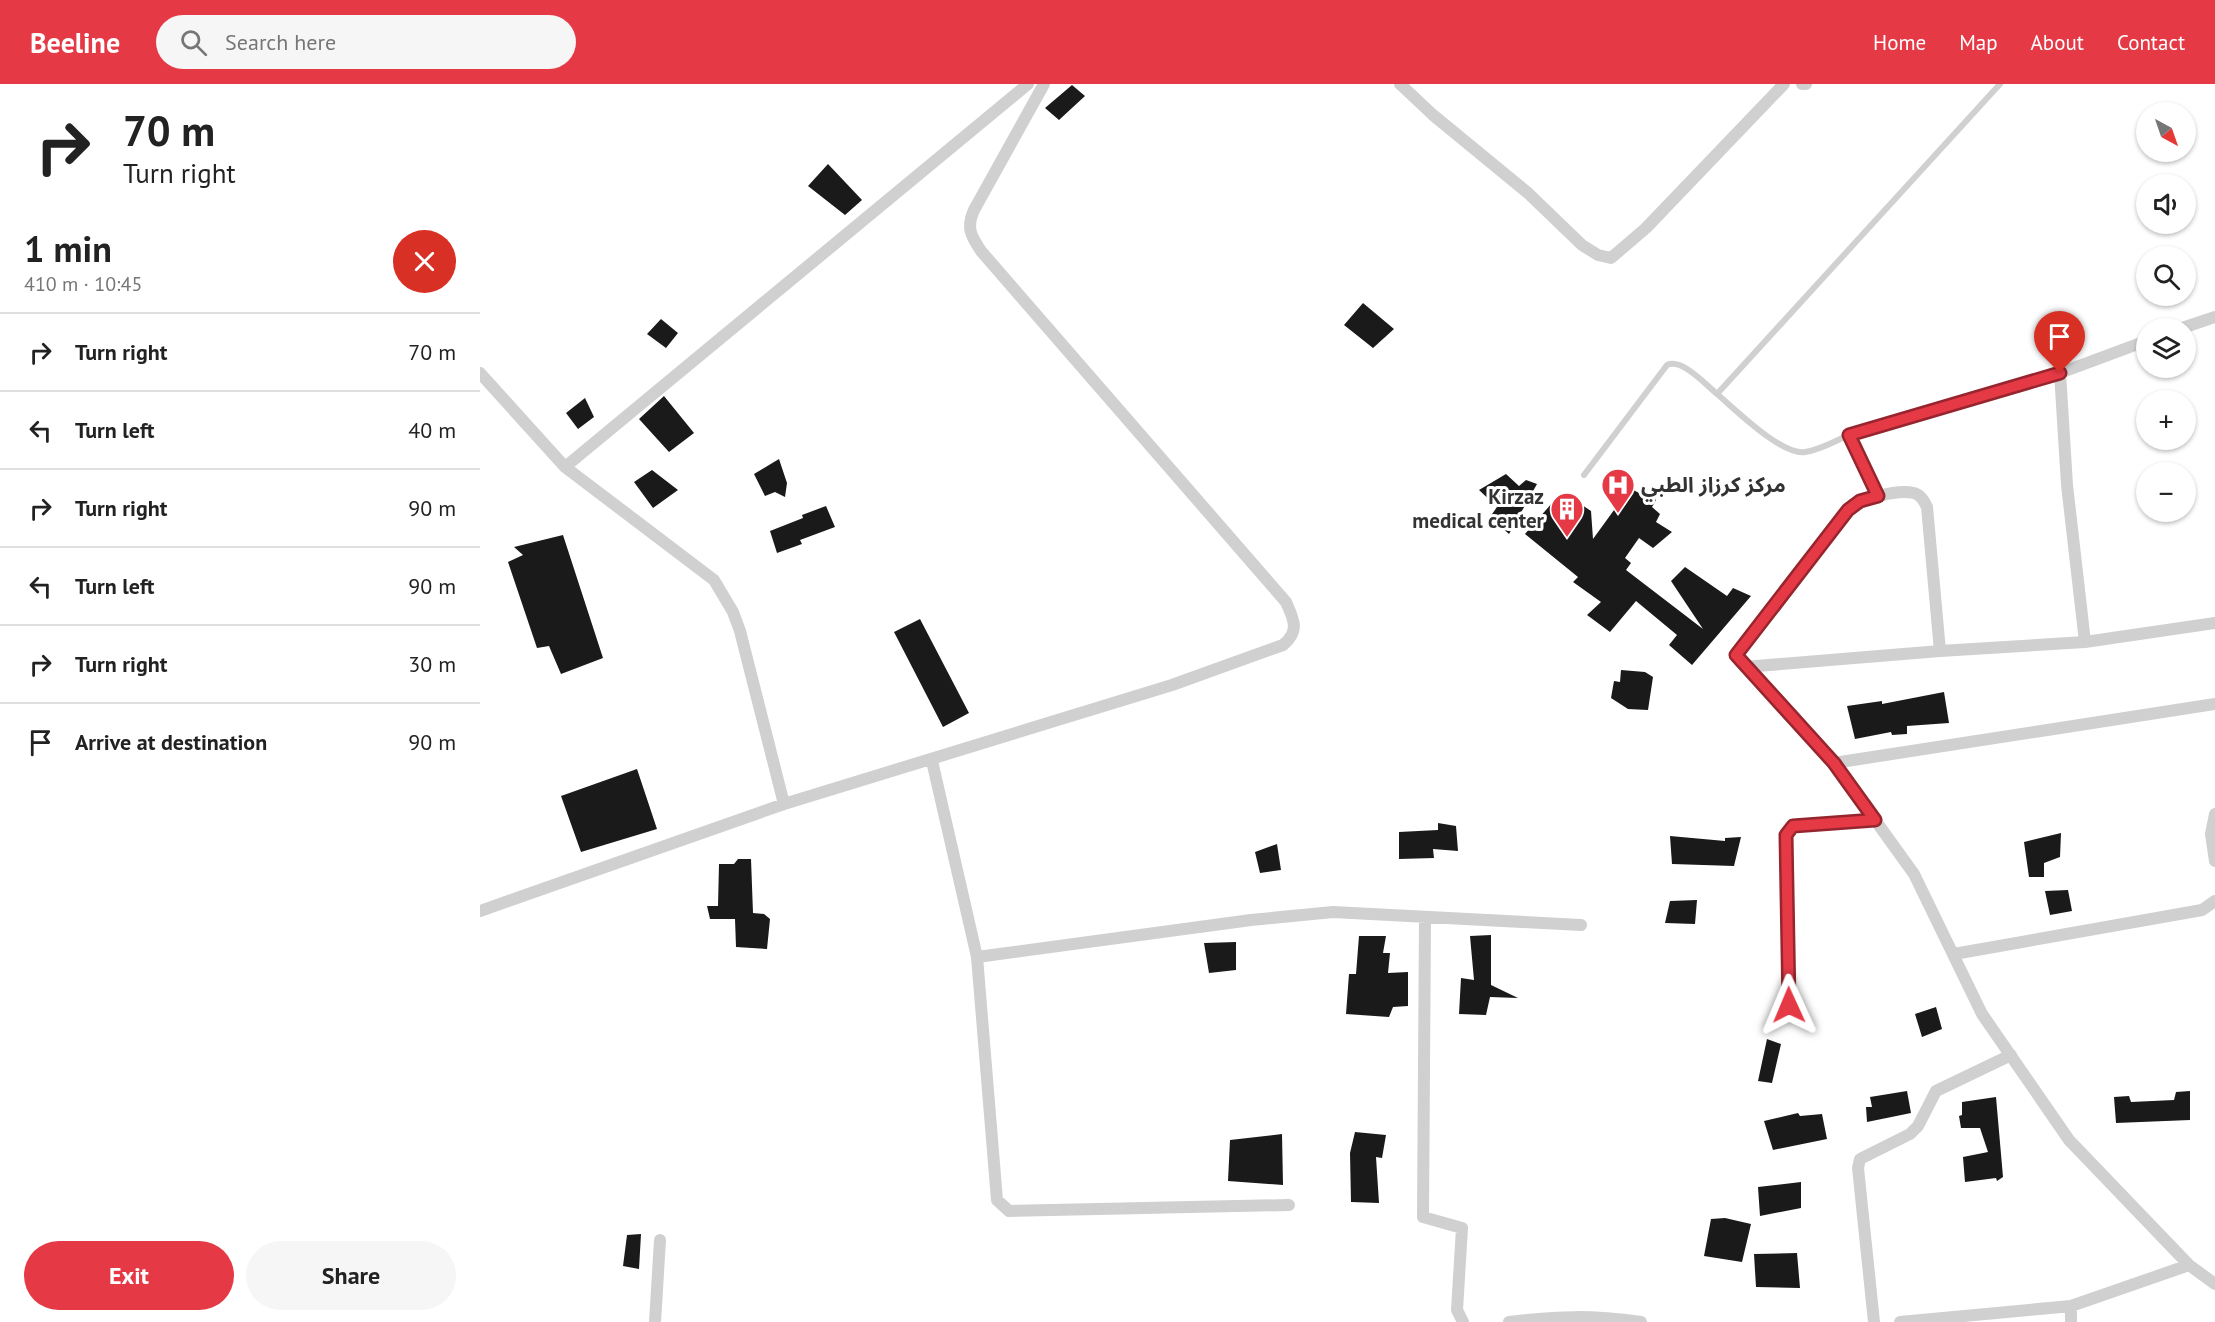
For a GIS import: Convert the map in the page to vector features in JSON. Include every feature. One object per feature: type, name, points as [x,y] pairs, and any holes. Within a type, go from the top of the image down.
[{"type":"street","points":[[565,467],[1028,84]]},
{"type":"street","points":[[480,911],[784,804],[932,761],[1172,685],[1282,645],[1295,631],[1295,622],[1286,602],[981,251],[972,237],[969,229],[974,210],[1044,84]]},
{"type":"street","points":[[1400,84],[1433,115],[1528,193],[1582,245],[1598,255],[1611,258],[1646,228],[1784,84]]},
{"type":"street","points":[[2196,323],[2215,317]]},
{"type":"street","points":[[1878,496],[1849,435],[2060,373],[2136,345]]},
{"type":"street","points":[[2060,373],[2067,485],[2085,642]]},
{"type":"street","points":[[480,374],[565,467],[714,580],[733,612],[741,631],[784,804]]},
{"type":"street","points":[[1940,651],[1927,507],[1922,497],[1913,493],[1878,496],[1860,501],[1848,510],[1736,655],[1834,763],[1914,874],[1982,1014],[2069,1140],[2189,1264],[2215,1284]]},
{"type":"street","points":[[1745,667],[2085,642],[2215,622]]},
{"type":"street","points":[[1834,763],[2215,704]]},
{"type":"street","points":[[932,761],[977,957],[997,1200],[1002,1207],[1009,1211],[1289,1205]]},
{"type":"street","points":[[2215,814],[2211,834],[2215,861]]},
{"type":"street","points":[[1789,1005],[1786,835],[1793,826],[1875,820]]},
{"type":"street","points":[[1954,954],[2202,910],[2215,901]]},
{"type":"street","points":[[977,957],[1333,912],[1581,925]]},
{"type":"street","points":[[1425,917],[1423,1217],[1459,1227],[1464,1233],[1457,1310],[1463,1322]]},
{"type":"street","points":[[1874,1322],[1858,1167],[1860,1159],[1910,1134],[1918,1126],[1936,1091],[2011,1055]]},
{"type":"street","points":[[655,1322],[660,1240]]},
{"type":"street","points":[[1900,1322],[2071,1306],[2189,1264]]},
{"type":"street","points":[[2071,1306],[2071,1322]]},
{"type":"street","points":[[1509,1322],[1575,1315],[1641,1322]]},
{"type":"lane","points":[[1717,394],[2000,84]]},
{"type":"lane","points":[[1584,475],[1667,365],[1677,364],[1687,370],[1772,440],[1796,452],[1804,453],[1849,435]]},
{"type":"building","points":[[1072,85],[1085,96],[1059,120],[1045,108]]},
{"type":"building","points":[[828,164],[862,200],[845,215],[808,186]]},
{"type":"building","points":[[1363,303],[1394,329],[1373,348],[1344,325]]},
{"type":"building","points":[[661,319],[678,333],[666,348],[647,334]]},
{"type":"building","points":[[664,396],[694,433],[669,452],[639,419]]},
{"type":"building","points":[[585,398],[594,417],[578,429],[566,413]]},
{"type":"building","points":[[779,459],[787,483],[785,497],[775,492],[765,496],[754,474]]},
{"type":"building","points":[[652,470],[678,490],[653,508],[634,482]]},
{"type":"building","points":[[1506,474],[1519,486],[1526,480],[1537,484],[1509,534],[1490,517],[1497,507],[1479,490]]},
{"type":"building","points":[[1630,488],[1639,493],[1644,490],[1656,500],[1652,507],[1660,514],[1656,522],[1672,532],[1653,548],[1639,538],[1625,558],[1631,563],[1626,570],[1703,629],[1671,581],[1685,567],[1727,596],[1733,588],[1751,596],[1692,665],[1669,645],[1677,635],[1636,601],[1610,632],[1587,615],[1601,602],[1573,582],[1578,577],[1525,534],[1559,495],[1578,509],[1582,505],[1591,511],[1593,539]]},
{"type":"building","points":[[826,506],[835,527],[800,540],[802,544],[777,553],[770,531]]},
{"type":"building","points":[[563,535],[603,658],[561,674],[549,646],[537,648],[508,562],[523,555],[514,547]]},
{"type":"building","points":[[920,619],[969,713],[943,727],[894,632]]},
{"type":"building","points":[[1621,670],[1645,672],[1653,677],[1648,710],[1628,709],[1611,698],[1614,681],[1620,682]]},
{"type":"building","points":[[1944,692],[1949,723],[1907,726],[1907,734],[1892,735],[1891,732],[1855,739],[1847,706],[1882,701],[1882,704]]},
{"type":"building","points":[[637,769],[657,829],[581,852],[561,796]]},
{"type":"building","points":[[1438,823],[1456,826],[1458,851],[1433,849],[1434,858],[1399,859],[1399,832],[1438,830]]},
{"type":"building","points":[[2061,833],[2060,857],[2044,863],[2044,877],[2029,877],[2024,842]]},
{"type":"building","points":[[1670,836],[1725,841],[1725,838],[1741,837],[1734,866],[1672,864]]},
{"type":"building","points":[[1277,844],[1281,870],[1260,873],[1255,852]]},
{"type":"building","points":[[738,859],[751,859],[753,913],[764,914],[770,919],[767,949],[736,947],[735,919],[710,919],[707,906],[718,906],[719,864],[734,864]]},
{"type":"building","points":[[2068,890],[2072,911],[2050,915],[2045,891]]},
{"type":"building","points":[[1697,900],[1695,924],[1665,923],[1670,901]]},
{"type":"building","points":[[1491,935],[1491,985],[1518,998],[1490,997],[1486,1015],[1459,1014],[1461,978],[1474,980],[1470,936]]},
{"type":"building","points":[[1359,936],[1386,936],[1383,953],[1390,953],[1388,973],[1408,972],[1408,1006],[1393,1007],[1389,1017],[1346,1014],[1349,974],[1356,974]]},
{"type":"building","points":[[1236,942],[1236,970],[1209,973],[1204,943]]},
{"type":"building","points":[[1936,1007],[1942,1029],[1922,1037],[1915,1014]]},
{"type":"building","points":[[1767,1039],[1781,1044],[1772,1083],[1758,1081]]},
{"type":"building","points":[[1907,1091],[1911,1113],[1867,1122],[1866,1107],[1872,1107],[1870,1097]]},
{"type":"building","points":[[2190,1091],[2190,1120],[2116,1123],[2114,1097],[2129,1096],[2131,1102],[2174,1100],[2176,1092]]},
{"type":"building","points":[[1996,1097],[2003,1177],[1997,1181],[1996,1178],[1965,1182],[1963,1157],[1988,1152],[1980,1128],[1961,1128],[1959,1116],[1962,1115],[1962,1102]]},
{"type":"building","points":[[1798,1113],[1800,1116],[1822,1114],[1827,1139],[1773,1150],[1764,1121]]},
{"type":"building","points":[[1355,1132],[1386,1135],[1382,1158],[1376,1157],[1379,1203],[1351,1202],[1350,1153]]},
{"type":"building","points":[[1282,1134],[1283,1185],[1228,1181],[1230,1140]]},
{"type":"building","points":[[1801,1182],[1801,1208],[1760,1216],[1758,1187]]},
{"type":"building","points":[[1725,1218],[1751,1224],[1742,1262],[1704,1256],[1711,1219]]},
{"type":"building","points":[[641,1234],[639,1269],[623,1266],[627,1235]]},
{"type":"building","points":[[1797,1253],[1800,1288],[1756,1287],[1754,1254]]},
{"type":"place","name":"مركز كرزاز الطبي","points":[[1618,514]]},
{"type":"place","name":"Kirzaz medical center","points":[[1567,538]]},
{"type":"route","points":[[1789,1005],[1786,835],[1793,826],[1875,820],[1834,763],[1736,655],[1848,510],[1860,501],[1878,496],[1849,435],[2060,373]]}]
